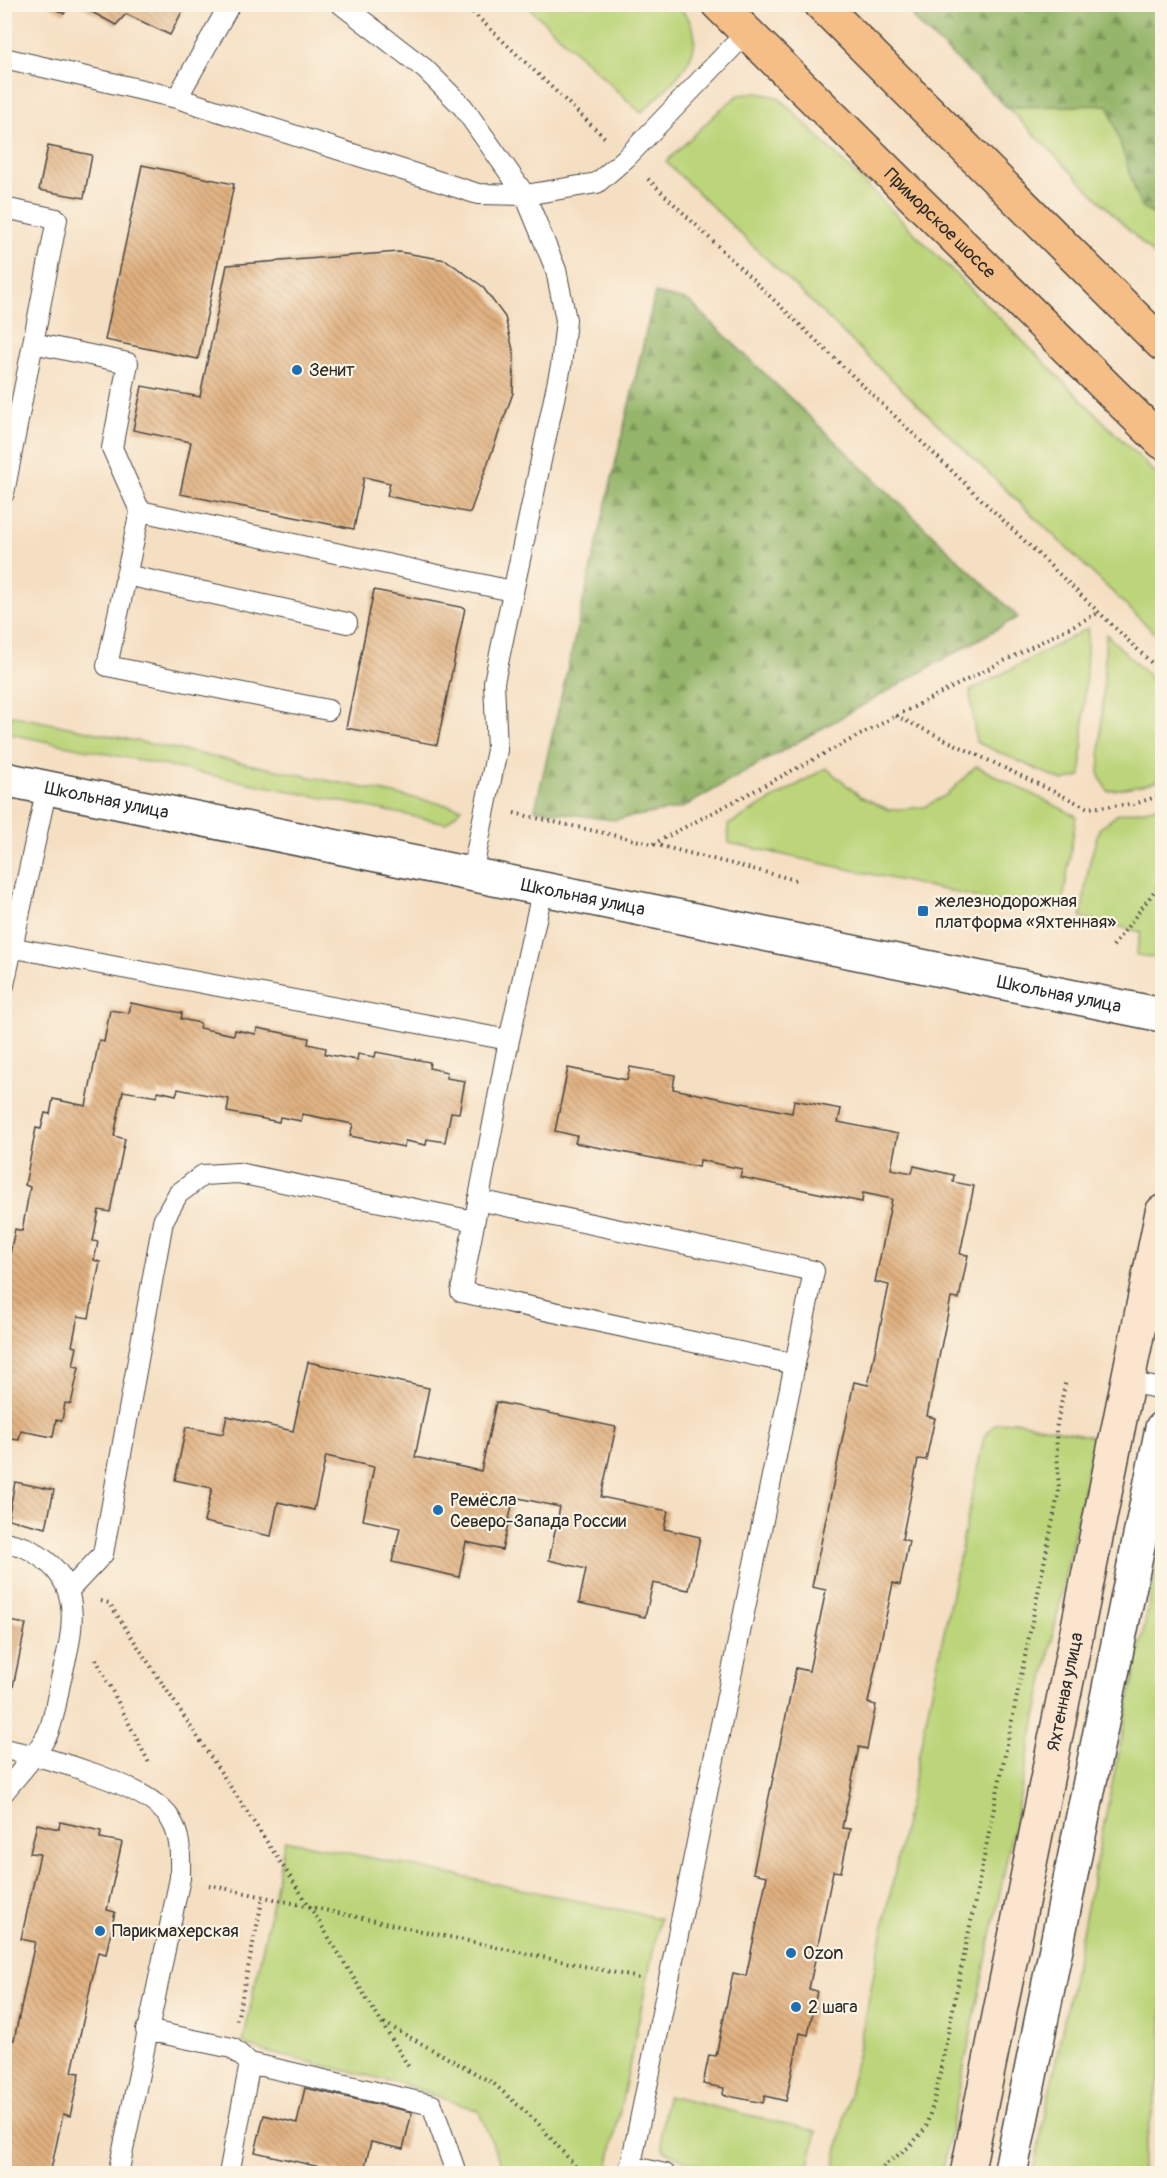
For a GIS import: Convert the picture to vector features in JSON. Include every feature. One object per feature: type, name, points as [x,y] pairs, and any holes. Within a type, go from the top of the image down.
[{"type":"main road","name":"Приморское шоссе","points":[[718,4],[1162,442]]},
{"type":"main road","points":[[821,4],[1162,344]]},
{"type":"main road","name":"Яхтенная улица","points":[[967,2174],[1162,1212]]},
{"type":"street","name":"Школьная улица","points":[[4,779],[1162,1015]]},
{"type":"street","points":[[1010,2174],[1162,1428]]},
{"type":"lane","points":[[177,98],[230,4]]},
{"type":"lane","points":[[341,4],[425,69],[463,107],[525,195],[556,270],[566,320],[561,366],[494,682],[497,750],[472,874]]},
{"type":"lane","points":[[5,58],[177,98],[478,194],[525,195],[597,183],[626,158],[747,32]]},
{"type":"lane","points":[[4,208],[57,219],[4,493]]},
{"type":"lane","points":[[33,343],[128,363],[112,448],[140,511],[107,666],[328,710]]},
{"type":"lane","points":[[140,511],[512,591]]},
{"type":"lane","points":[[126,575],[347,623]]},
{"type":"lane","points":[[4,985],[8,947],[47,787]]},
{"type":"lane","points":[[543,888],[509,1040],[461,1292],[795,1364]]},
{"type":"lane","points":[[8,947],[509,1040]]},
{"type":"lane","points":[[69,1590],[103,1554],[163,1221],[178,1194],[203,1174],[238,1173],[474,1221]]},
{"type":"lane","points":[[478,1200],[814,1271],[630,2170],[665,2174]]},
{"type":"lane","points":[[1128,1382],[1162,1389]]},
{"type":"lane","points":[[4,1542],[26,1546],[55,1567],[69,1590],[72,1622],[68,1653],[49,1732],[34,1755],[4,1792]]},
{"type":"lane","points":[[4,1749],[34,1755],[128,1787],[154,1803],[171,1819],[181,1844],[180,1878],[146,2030],[118,2174]]},
{"type":"lane","points":[[146,2030],[232,2048],[249,2063],[432,2106],[454,2167],[453,2174]]},
{"type":"lane","points":[[229,2174],[249,2063]]},
{"type":"path","points":[[464,4],[1162,673]]},
{"type":"path","points":[[652,844],[1098,612]]},
{"type":"path","points":[[896,716],[1088,808],[1134,804],[1162,795]]},
{"type":"path","points":[[486,807],[652,844],[796,880]]},
{"type":"path","points":[[1113,946],[1162,881]]},
{"type":"path","points":[[873,2174],[910,2146],[925,2129],[934,2102],[1059,1490],[1056,1430],[1066,1380]]},
{"type":"path","points":[[69,1590],[109,1603],[310,1907],[432,2106]]},
{"type":"path","points":[[72,1622],[90,1647],[149,1763],[171,1819]]},
{"type":"path","points":[[180,1878],[668,1984]]},
{"type":"path","points":[[382,2022],[493,2083],[536,2121],[582,2174]]},
{"type":"green space","points":[[526,5],[678,5],[691,24],[695,37],[693,50],[688,62],[671,84],[641,113]]},
{"type":"green space","points":[[912,5],[1162,5],[1162,220],[1140,205],[1108,105],[1007,107],[914,20]]},
{"type":"green space","points":[[757,93],[778,97],[1162,480],[1162,640],[666,162],[721,109],[739,95]]},
{"type":"green space","points":[[1109,105],[1140,204],[1162,220],[1162,259],[1155,256],[1007,107]]},
{"type":"green space","points":[[655,293],[689,301],[1018,617],[682,808],[613,820],[535,809]]},
{"type":"green space","points":[[1088,628],[1081,776],[1063,781],[976,742],[970,691]]},
{"type":"green space","points":[[1106,634],[1162,689],[1162,779],[1108,791],[1099,776]]},
{"type":"green space","points":[[5,714],[462,808],[446,823],[5,733]]},
{"type":"green space","points":[[976,766],[1076,816],[1063,902],[1044,912],[729,843],[728,825],[826,768],[860,796],[889,810],[924,807],[948,794]]},
{"type":"green space","points":[[1162,805],[1162,959],[1136,955],[1141,932],[1081,917],[1089,865],[1099,829],[1118,814]]},
{"type":"green space","points":[[1014,1421],[1094,1437],[942,2173],[833,2173],[984,1437],[995,1424]]},
{"type":"green space","points":[[1162,1539],[1162,2063],[1140,2173],[1033,2173]]},
{"type":"green space","points":[[285,1840],[660,1918],[607,2173],[514,2174],[503,2170],[479,2111],[403,2084],[262,2051],[243,2043]]},
{"type":"green space","points":[[667,2096],[817,2131],[807,2173],[732,2171],[713,2168],[678,2157],[663,2149],[661,2133]]},
{"type":"building","points":[[46,4],[69,4],[64,14]]},
{"type":"building","points":[[77,4],[186,4],[170,35],[126,14],[116,25]]},
{"type":"building","points":[[48,146],[92,155],[84,198],[39,190]]},
{"type":"building","points":[[142,165],[234,184],[198,359],[105,340]]},
{"type":"building","points":[[399,252],[446,260],[482,286],[505,317],[514,354],[513,393],[470,513],[387,496],[390,483],[364,477],[354,529],[180,494],[191,442],[133,430],[142,386],[200,397],[227,265]]},
{"type":"building","points":[[374,590],[465,608],[437,745],[346,728]]},
{"type":"building","points":[[131,1003],[182,1013],[181,1019],[200,1023],[199,1028],[234,1035],[235,1030],[256,1034],[257,1028],[309,1038],[308,1044],[326,1048],[325,1054],[357,1060],[358,1054],[375,1057],[376,1052],[430,1062],[429,1068],[447,1072],[446,1078],[465,1081],[459,1113],[451,1112],[445,1142],[427,1139],[426,1145],[405,1141],[404,1147],[350,1136],[353,1124],[302,1114],[301,1121],[280,1117],[279,1122],[227,1112],[229,1099],[178,1089],[176,1095],[158,1091],[157,1097],[123,1091],[114,1136],[125,1139],[110,1212],[99,1210],[93,1241],[98,1242],[94,1260],[100,1262],[89,1318],[78,1316],[72,1346],[77,1347],[73,1366],[79,1367],[71,1404],[65,1403],[62,1421],[56,1420],[53,1437],[21,1431],[19,1440],[4,1438],[4,1315],[10,1290],[4,1289],[4,1284],[15,1229],[22,1231],[30,1187],[25,1185],[36,1128],[41,1129],[45,1113],[50,1114],[53,1099],[86,1106],[99,1040],[104,1042],[110,1010],[129,1013]]},
{"type":"building","points":[[630,1067],[675,1075],[673,1089],[792,1113],[794,1100],[841,1109],[838,1122],[898,1134],[891,1169],[912,1173],[914,1166],[954,1175],[953,1182],[974,1186],[960,1254],[968,1255],[959,1299],[951,1298],[927,1416],[935,1418],[926,1460],[918,1459],[902,1539],[909,1541],[900,1585],[893,1583],[868,1703],[876,1705],[867,1749],[859,1747],[842,1828],[850,1829],[841,1872],[833,1871],[809,1989],[817,1991],[808,2035],[800,2033],[786,2101],[765,2096],[763,2103],[723,2095],[724,2088],[703,2084],[709,2055],[716,2056],[733,1973],[746,1976],[767,1876],[753,1873],[796,1668],[809,1671],[826,1590],[812,1587],[854,1382],[868,1385],[889,1285],[875,1282],[892,1199],[863,1193],[862,1202],[740,1177],[742,1169],[700,1160],[699,1167],[575,1143],[577,1136],[555,1131],[568,1068],[627,1080]]},
{"type":"building","points":[[308,1362],[429,1388],[415,1457],[481,1471],[496,1402],[616,1427],[601,1497],[668,1511],[664,1529],[700,1537],[689,1590],[653,1583],[645,1617],[579,1603],[586,1569],[549,1560],[560,1507],[514,1497],[502,1550],[466,1542],[459,1577],[392,1562],[400,1528],[363,1520],[374,1467],[326,1456],[314,1510],[278,1502],[271,1536],[204,1522],[212,1488],[175,1480],[186,1427],[223,1434],[227,1416],[293,1431]]},
{"type":"building","points":[[15,1482],[54,1490],[46,1528],[8,1519]]},
{"type":"building","points":[[4,1620],[26,1624],[13,1687],[4,1686]]},
{"type":"building","points":[[60,1822],[101,1831],[100,1838],[122,1842],[107,1910],[115,1912],[106,1954],[98,1952],[72,2072],[80,2073],[70,2116],[63,2114],[50,2174],[4,2174],[4,2038],[14,2040],[35,1942],[21,1939],[40,1854],[30,1853],[37,1824],[59,1829]]},
{"type":"building","points":[[305,2088],[412,2112],[403,2149],[371,2142],[363,2174],[350,2174],[255,2152],[264,2115],[297,2123]]},
{"type":"place","name":"Зенит","points":[[297,370]]},
{"type":"place","name":"железнодорожная платформа «Яхтенная»","points":[[923,911]]},
{"type":"place","name":"Ремёсла Северо-Запада России","points":[[438,1510]]},
{"type":"place","name":"Парикмахерская","points":[[100,1931]]},
{"type":"place","name":"Ozon","points":[[791,1953]]},
{"type":"place","name":"2 шага","points":[[796,2007]]}]
